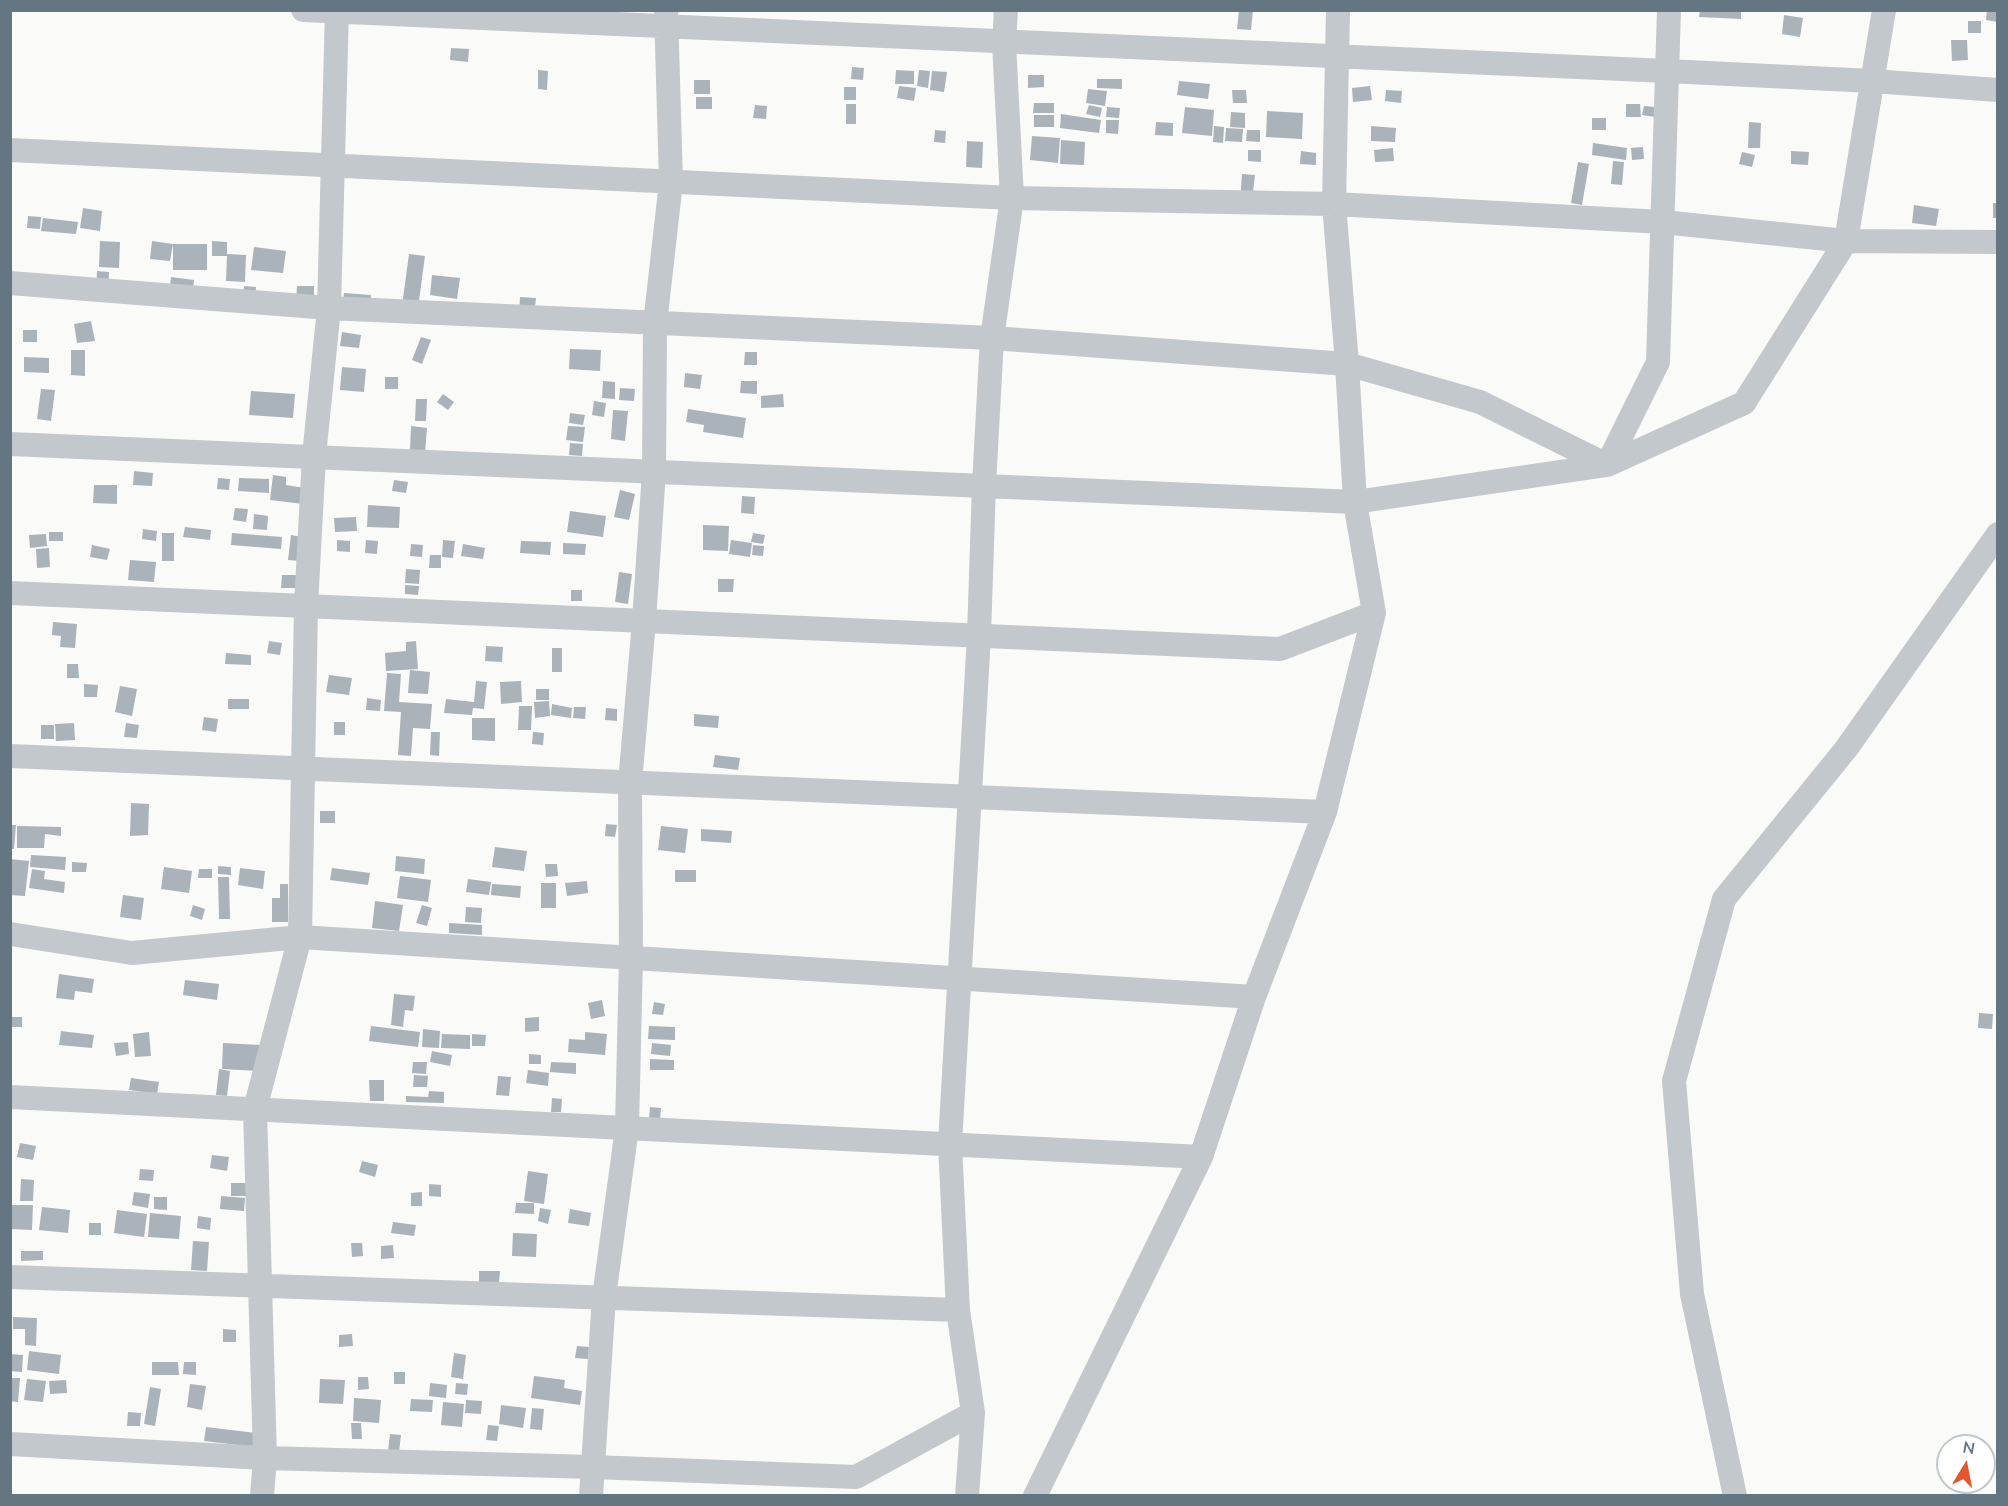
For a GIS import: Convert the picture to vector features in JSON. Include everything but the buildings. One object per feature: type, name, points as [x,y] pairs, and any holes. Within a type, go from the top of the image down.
[{"type":"street","points":[[303,10],[666,19],[1004,43],[1667,71],[1998,90]]},
{"type":"street","points":[[967,1496],[972,1413],[958,1310],[950,1144],[979,635],[992,338],[1012,198],[1004,43],[1006,10]]},
{"type":"street","points":[[1035,1496],[1202,1157],[1254,997],[1325,812],[1374,613],[1355,502],[1334,204],[1338,10]]},
{"type":"street","points":[[1606,465],[1658,362],[1669,10]]},
{"type":"street","points":[[10,444],[1355,502],[1606,465],[1744,403],[1846,241],[1884,10]]},
{"type":"street","points":[[262,1496],[266,1458],[255,1109],[300,937],[306,606],[314,456],[329,308],[337,11]]},
{"type":"street","points":[[591,1496],[604,1297],[627,1128],[631,958],[630,783],[654,471],[655,324],[671,182],[666,19]]},
{"type":"street","points":[[10,150],[1012,198],[1334,204],[1663,222],[1846,241],[1998,242]]},
{"type":"street","points":[[10,283],[329,308],[992,338],[1347,364],[1480,402],[1606,465]]},
{"type":"street","points":[[1735,1496],[1692,1294],[1674,1081],[1724,899],[1846,749],[1998,534]]},
{"type":"street","points":[[10,593],[1280,649],[1374,613]]},
{"type":"street","points":[[10,756],[1325,812]]},
{"type":"street","points":[[10,934],[132,952],[300,937],[1254,997]]},
{"type":"street","points":[[10,1097],[1202,1157]]},
{"type":"street","points":[[10,1276],[958,1310]]},
{"type":"street","points":[[10,1444],[266,1458],[593,1467],[850,1486],[972,1413]]}]
